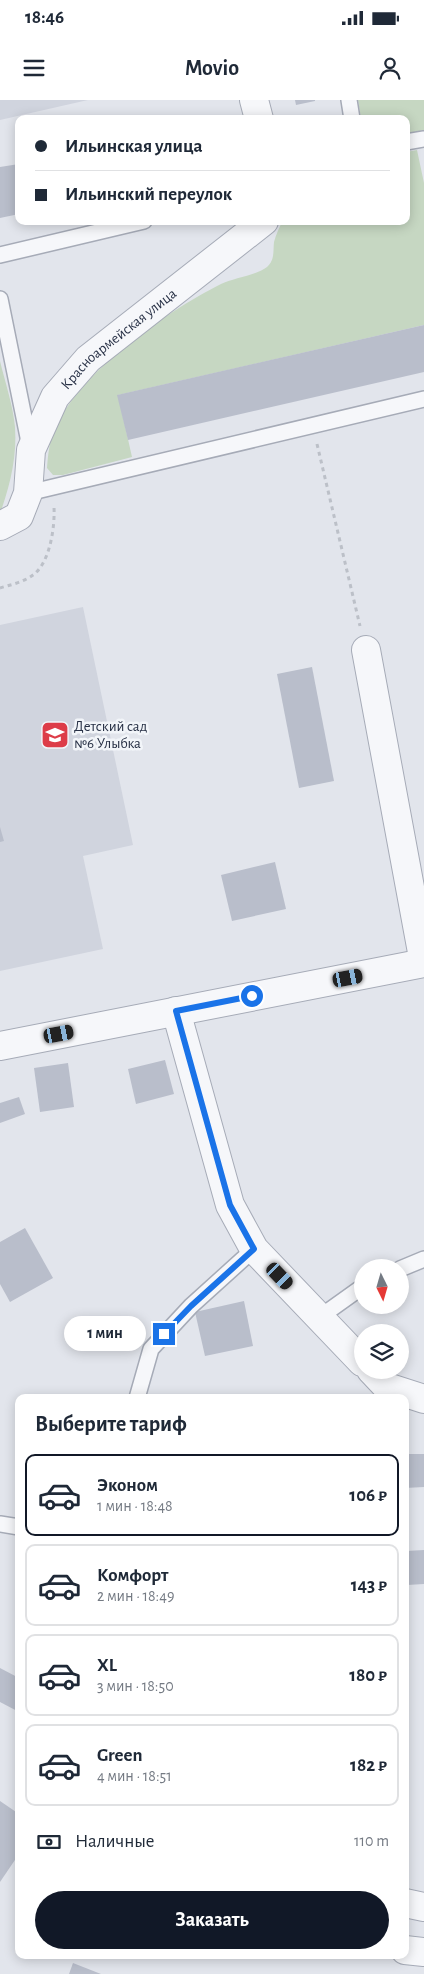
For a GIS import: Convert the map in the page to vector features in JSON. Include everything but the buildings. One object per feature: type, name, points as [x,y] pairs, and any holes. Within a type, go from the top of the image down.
[{"type":"street","points":[[254,100],[258,115]]},
{"type":"street","name":"Красноармейская улица","points":[[0,526],[19,516],[40,490],[30,450],[55,396],[88,359],[259,225]]},
{"type":"street","points":[[0,1046],[424,963],[366,650]]},
{"type":"street","points":[[176,1011],[230,1205],[254,1249],[354,1353]]},
{"type":"street","points":[[379,1379],[387,1387],[409,1394]]},
{"type":"street","points":[[409,1394],[424,1399]]},
{"type":"street","points":[[409,1904],[424,1907]]},
{"type":"street","points":[[409,1950],[424,1952]]},
{"type":"lane","points":[[349,100],[351,115]]},
{"type":"lane","points":[[410,141],[424,138]]},
{"type":"lane","points":[[0,255],[127,225]]},
{"type":"lane","points":[[0,299],[30,450]]},
{"type":"lane","points":[[40,490],[424,399]]},
{"type":"lane","points":[[138,1394],[151,1348],[191,1306],[254,1249]]},
{"type":"lane","points":[[409,1265],[424,1259]]},
{"type":"lane","points":[[320,1317],[354,1293]]},
{"type":"lane","points":[[0,1524],[15,1526]]},
{"type":"path","points":[[312,426],[366,650]]},
{"type":"path","points":[[0,588],[33,575],[46,558],[55,523],[40,490]]},
{"type":"shaded area","points":[[0,100],[88,100],[15,115],[15,117],[0,120]]},
{"type":"shaded area","name":"Детский сад №6 Улыбка","points":[[83,607],[133,845],[83,856],[103,949],[0,971],[0,625]]},
{"type":"green space","points":[[358,100],[424,100],[424,130],[410,133],[410,115],[360,115]]},
{"type":"green space","points":[[417,150],[424,183],[424,325],[118,395],[132,457],[63,475],[53,475],[47,468],[50,444],[54,431],[66,409],[82,388],[126,346],[175,311],[221,284],[267,267],[272,258],[274,242],[281,225],[410,225],[410,151]]},
{"type":"green space","points":[[0,361],[13,410],[15,437],[11,478],[0,510]]},
{"type":"place","name":"Детский сад №6 Улыбка","points":[[55,735]]},
{"type":"route","points":[[164,1334],[191,1306],[254,1249],[230,1205],[176,1011],[252,996]]}]
